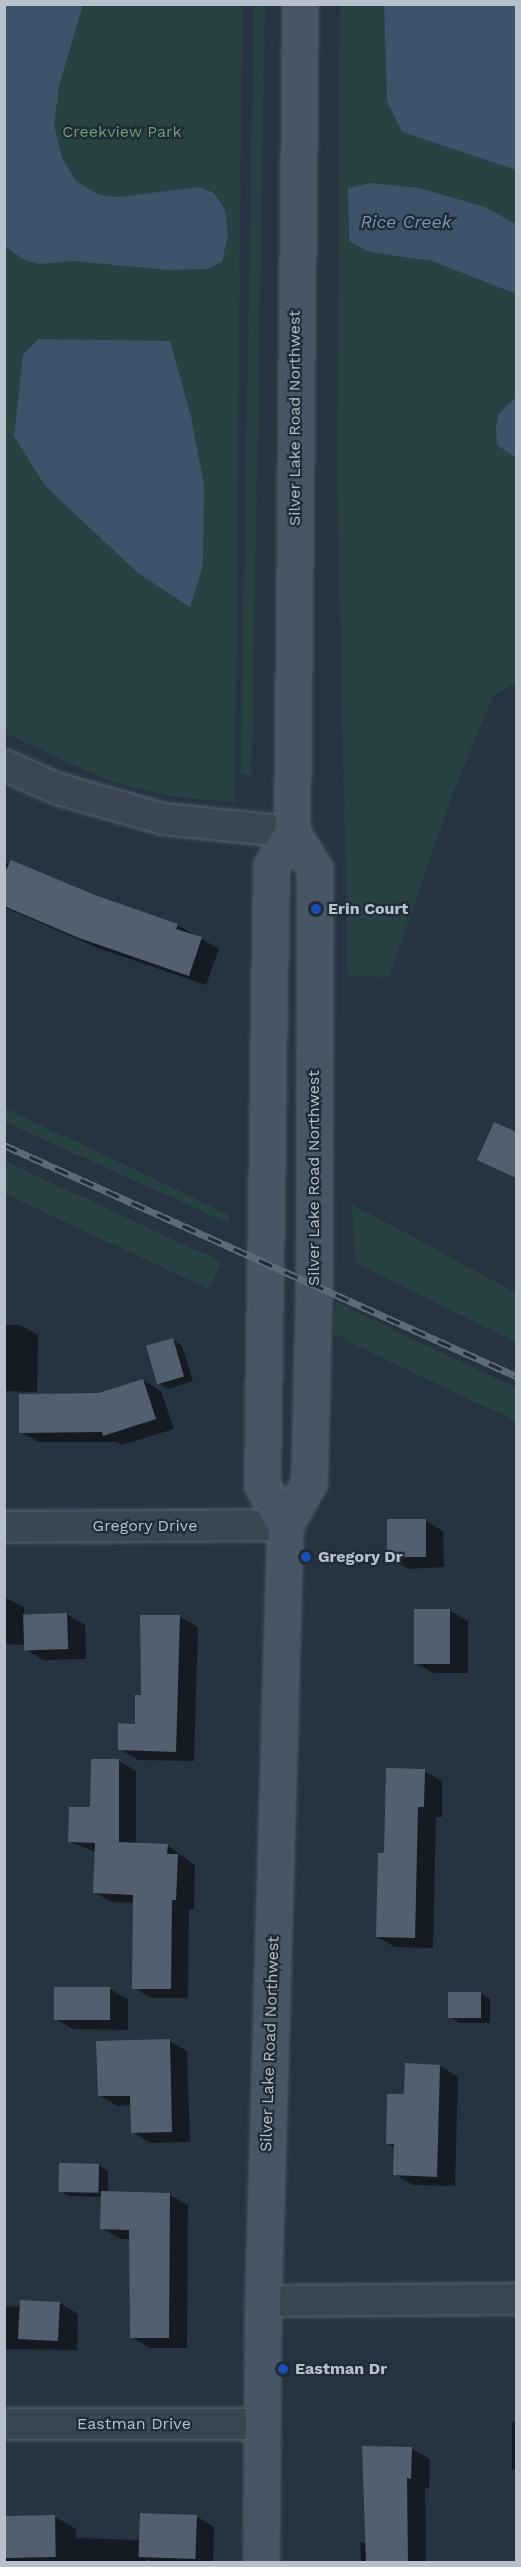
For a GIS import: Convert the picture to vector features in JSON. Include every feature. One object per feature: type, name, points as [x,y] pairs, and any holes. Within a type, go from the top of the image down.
[{"type":"main road","name":"Silver Lake Road Northwest","points":[[261,2562],[263,2301],[285,1525],[309,1483],[314,1273],[315,869],[292,832],[300,4]]},
{"type":"main road","points":[[285,1525],[262,1485],[271,866],[292,832]]},
{"type":"street","points":[[4,765],[58,789],[163,819],[292,832]]},
{"type":"street","name":"Gregory Drive","points":[[4,1527],[285,1525]]},
{"type":"street","points":[[263,2301],[516,2299]]},
{"type":"street","name":"Eastman Drive","points":[[4,2424],[262,2424]]},
{"type":"green space","name":"Creekview Park","points":[[5,5],[242,5],[235,802],[176,797],[134,788],[100,777],[5,733]]},
{"type":"green space","points":[[254,5],[265,5],[252,775],[241,775]]},
{"type":"green space","points":[[340,5],[384,5],[387,101],[402,132],[516,170],[516,224],[485,207],[348,188],[349,241],[369,252],[432,261],[516,294],[516,396],[510,400],[497,445],[516,458],[516,682],[493,696],[453,793],[389,977],[348,976],[337,480]]},
{"type":"green space","points":[[5,1108],[230,1215],[228,1223],[5,1122]]},
{"type":"green space","points":[[5,1161],[222,1262],[209,1289],[4,1194]]},
{"type":"green space","points":[[352,1204],[516,1293],[516,1342],[355,1262]]},
{"type":"green space","points":[[336,1302],[516,1388],[516,1421],[346,1341],[344,1336],[334,1335]]},
{"type":"water","points":[[5,4],[83,5],[59,86],[54,125],[62,158],[76,181],[99,195],[119,197],[199,187],[214,193],[225,210],[228,234],[222,262],[207,269],[168,270],[74,261],[39,264],[24,260],[5,246]]},
{"type":"water","points":[[384,5],[516,5],[516,170],[402,132],[387,101]]},
{"type":"water","name":"Rice Creek","points":[[371,183],[419,188],[485,207],[516,224],[516,294],[432,261],[369,252],[349,241],[348,188]]},
{"type":"water","points":[[38,339],[170,341],[191,417],[204,485],[203,565],[190,607],[138,573],[62,502],[44,484],[14,436],[23,355]]},
{"type":"water","points":[[516,396],[516,458],[497,445],[496,427],[498,415]]},
{"type":"building","points":[[11,860],[95,895],[178,924],[176,929],[202,937],[189,976],[79,938],[4,906],[4,874]]},
{"type":"building","points":[[494,1122],[516,1132],[516,1178],[477,1160]]},
{"type":"building","points":[[173,1338],[184,1376],[157,1384],[146,1346]]},
{"type":"building","points":[[143,1379],[156,1419],[103,1436],[102,1432],[19,1433],[19,1394],[99,1393]]},
{"type":"building","points":[[387,1519],[426,1519],[426,1557],[387,1557]]},
{"type":"building","points":[[414,1609],[450,1609],[450,1664],[414,1664]]},
{"type":"building","points":[[67,1613],[68,1649],[24,1651],[23,1615]]},
{"type":"building","points":[[140,1615],[180,1615],[176,1752],[118,1750],[118,1723],[135,1724],[135,1695],[141,1695]]},
{"type":"building","points":[[91,1759],[119,1759],[119,1842],[168,1844],[167,1854],[178,1854],[176,1900],[172,1900],[171,1989],[132,1989],[133,1895],[93,1893],[95,1843],[68,1842],[69,1807],[90,1807]]},
{"type":"building","points":[[386,1768],[425,1769],[424,1807],[418,1807],[415,1938],[376,1937],[378,1853],[384,1853]]},
{"type":"building","points":[[54,1987],[110,1987],[110,2020],[54,2020]]},
{"type":"building","points":[[448,1992],[481,1992],[481,2018],[448,2018]]},
{"type":"building","points":[[170,2039],[172,2132],[131,2133],[130,2096],[98,2096],[96,2041]]},
{"type":"building","points":[[405,2063],[440,2065],[437,2177],[393,2175],[394,2144],[386,2144],[387,2094],[404,2094]]},
{"type":"building","points":[[59,2163],[99,2164],[98,2193],[58,2192]]},
{"type":"building","points":[[101,2191],[170,2193],[169,2338],[130,2338],[129,2230],[100,2229]]},
{"type":"building","points":[[20,2300],[60,2302],[58,2341],[18,2339]]},
{"type":"building","points":[[362,2446],[412,2447],[411,2479],[407,2478],[408,2562],[366,2562]]},
{"type":"building","points":[[140,2513],[197,2515],[195,2559],[138,2557]]},
{"type":"building","points":[[55,2515],[56,2557],[5,2558],[4,2516]]},
{"type":"railway","points":[[4,1145],[516,1376]]},
{"type":"place","name":"Erin Court","points":[[316,909]]},
{"type":"place","name":"Gregory Dr","points":[[306,1557]]},
{"type":"place","name":"Eastman Dr","points":[[283,2369]]}]
